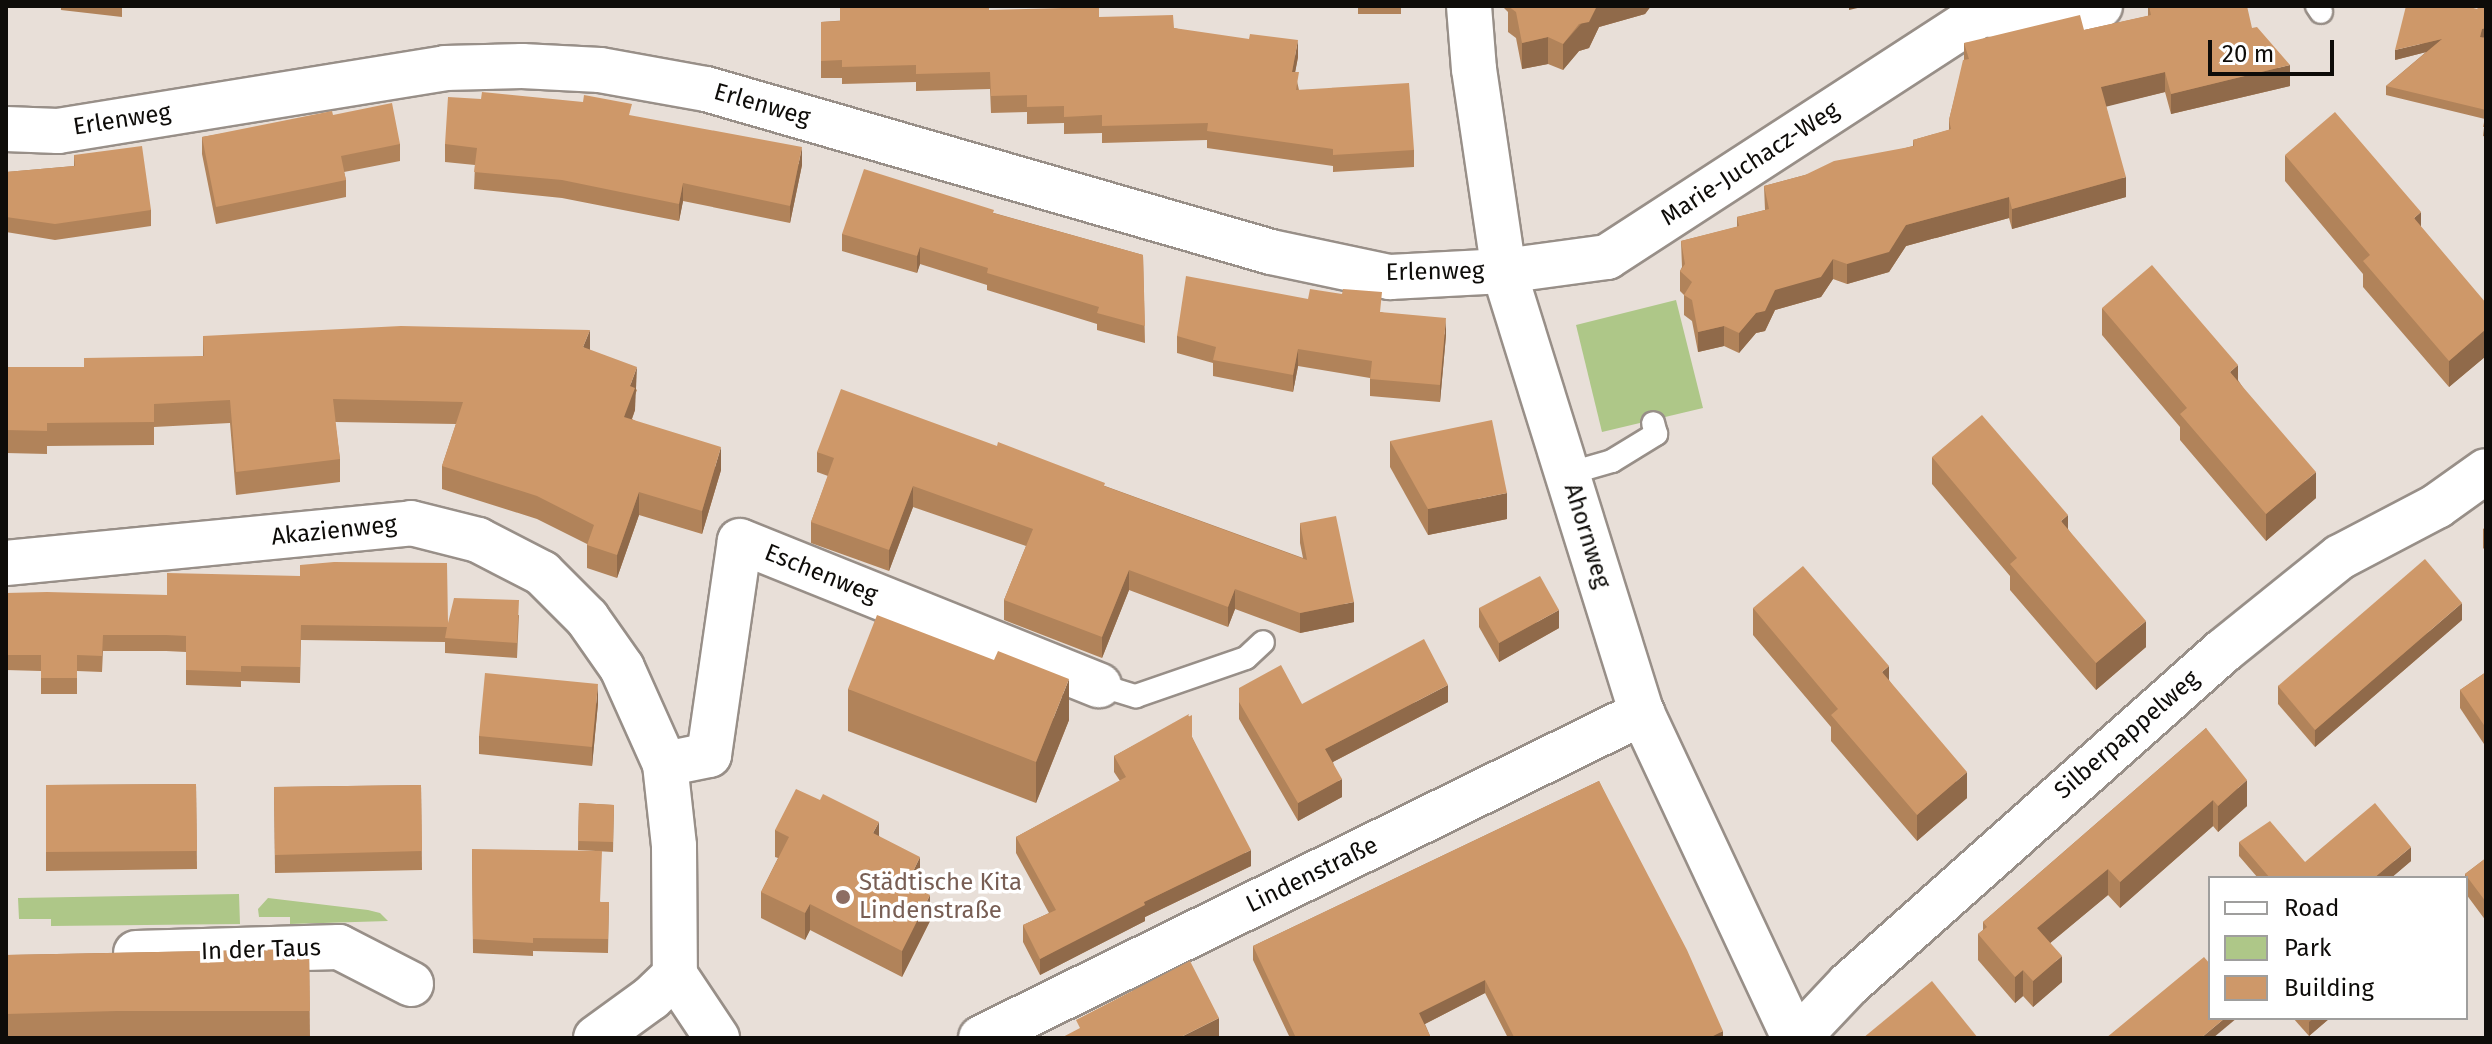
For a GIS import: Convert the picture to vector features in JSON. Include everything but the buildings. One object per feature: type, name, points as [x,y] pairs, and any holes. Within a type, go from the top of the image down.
[{"type":"street","name":"Ahornweg","points":[[1469,6],[1474,69],[1504,271],[1642,713],[1796,1038]]},
{"type":"street","name":"Marie-Juchacz-Weg","points":[[1504,271],[1607,257],[1980,10],[2029,18],[2100,6]]},
{"type":"street","name":"Erlenweg","points":[[6,129],[58,131],[445,68],[522,66],[600,70],[706,89],[1271,252],[1390,277],[1504,271]]},
{"type":"street","name":"Silberpappelweg","points":[[1796,1038],[1861,974],[2223,651],[2340,557],[2437,506],[2486,471]]},
{"type":"street","name":"Akazienweg","points":[[6,563],[411,523],[478,540],[542,573],[587,618],[622,668],[665,764],[674,846],[675,975]]},
{"type":"street","name":"Eschenweg","points":[[665,764],[709,755],[740,541],[1099,685]]},
{"type":"street","name":"Lindenstraße","points":[[981,1038],[1642,713]]},
{"type":"street","name":"In der Taus","points":[[92,955],[339,947],[411,984]]},
{"type":"street","points":[[596,1038],[651,998],[675,975],[717,1038]]},
{"type":"lane","points":[[1567,474],[1612,461],[1656,434],[1653,423]]},
{"type":"lane","points":[[1099,685],[1136,696],[1246,658],[1263,642]]},
{"type":"green space","points":[[1676,300],[1703,408],[1602,432],[1576,325]]},
{"type":"green space","points":[[239,894],[240,924],[51,926],[51,919],[19,919],[18,898]]},
{"type":"green space","points":[[268,898],[368,910],[380,913],[388,921],[290,924],[290,917],[259,917],[258,909]]},
{"type":"place","name":"Städtische Kita Lindenstraße","points":[[843,897]]}]
